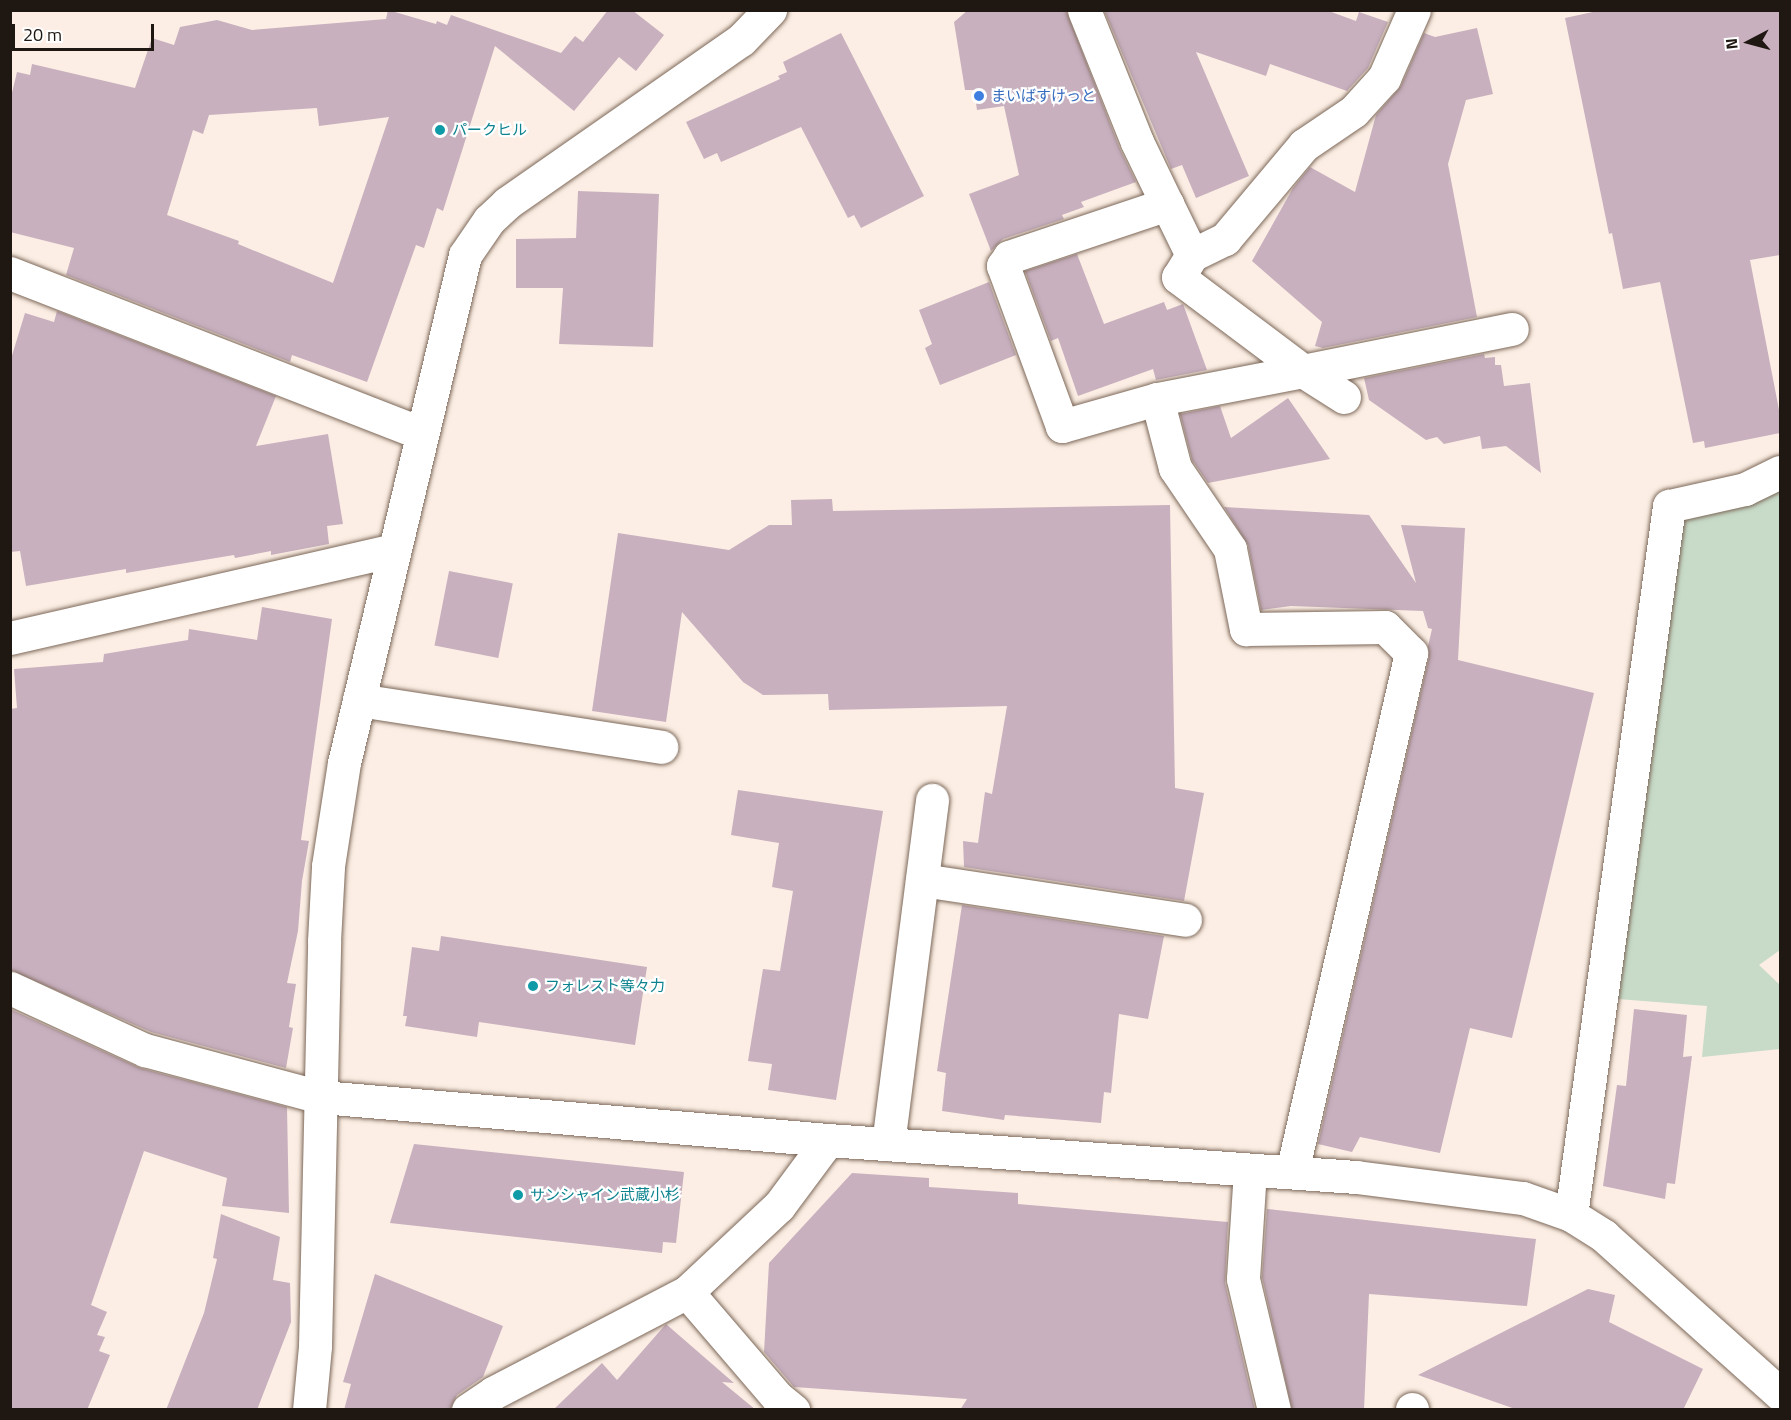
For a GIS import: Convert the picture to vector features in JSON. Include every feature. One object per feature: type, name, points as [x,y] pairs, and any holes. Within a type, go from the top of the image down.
[{"type":"street","points":[[309,1410],[315,1346],[324,942],[328,866],[344,763],[465,255],[489,220],[507,203],[741,40],[771,10]]},
{"type":"street","points":[[1084,10],[1137,142],[1192,255]]},
{"type":"street","points":[[1344,398],[1303,371],[1178,277],[1192,255],[1225,238],[1304,145],[1354,111],[1384,78],[1414,10]]},
{"type":"street","points":[[1167,204],[1009,257],[1003,266],[1062,426],[1157,399],[1512,329]]},
{"type":"street","points":[[10,273],[421,433]]},
{"type":"street","points":[[1157,399],[1175,468],[1230,549],[1246,629],[1385,627],[1411,652],[1292,1172]]},
{"type":"street","points":[[1571,1215],[1669,506],[1744,489],[1780,472]]},
{"type":"street","points":[[10,638],[394,550]]},
{"type":"street","points":[[359,700],[661,747]]},
{"type":"street","points":[[888,1144],[932,800]]},
{"type":"street","points":[[922,880],[1185,920]]},
{"type":"street","points":[[10,988],[145,1050],[321,1097],[828,1140],[1356,1177],[1523,1198],[1571,1215],[1604,1236],[1780,1394]]},
{"type":"street","points":[[468,1410],[493,1393],[687,1292],[779,1206],[828,1140]]},
{"type":"street","points":[[1250,1170],[1243,1279],[1274,1410]]},
{"type":"street","points":[[687,1292],[777,1396],[793,1410]]},
{"type":"street","points":[[1778,1410],[1780,1404]]},
{"type":"green space","points":[[1780,488],[1780,950],[1759,965],[1780,985],[1780,1049],[1702,1057],[1707,1006],[1618,999],[1684,516]]},
{"type":"building","points":[[388,10],[447,25],[451,15],[561,53],[575,36],[583,42],[608,10],[632,10],[664,35],[636,71],[619,57],[574,111],[495,46],[443,211],[437,208],[424,248],[416,245],[367,382],[292,355],[290,362],[66,275],[74,248],[10,232],[10,101],[17,72],[30,75],[32,64],[135,88],[152,38],[174,45],[180,27],[217,20],[252,30],[386,19]],"holes":[[[317,108],[319,126],[389,117],[333,283],[238,244],[239,241],[167,215],[193,130],[203,134],[209,115]]]},
{"type":"building","points":[[968,10],[1066,10],[1120,149],[1136,182],[1081,202],[1084,207],[1062,215],[1064,219],[1003,239],[991,251],[969,194],[1019,175],[1004,106],[977,110],[974,90],[965,90],[954,22]]},
{"type":"building","points":[[1104,10],[1326,10],[1356,21],[1359,12],[1388,22],[1368,68],[1347,91],[1270,64],[1266,76],[1196,52],[1249,176],[1196,198],[1182,165],[1171,169]]},
{"type":"building","points":[[1602,10],[1780,10],[1780,255],[1750,260],[1780,415],[1780,433],[1705,448],[1704,441],[1693,443],[1660,282],[1623,289],[1612,233],[1609,234],[1565,18]]},
{"type":"building","points":[[1477,28],[1493,94],[1466,100],[1448,164],[1477,317],[1323,348],[1315,346],[1322,322],[1252,261],[1293,188],[1310,167],[1355,192],[1376,115],[1401,86],[1424,33],[1435,37]]},
{"type":"building","points":[[841,33],[924,196],[861,228],[854,215],[848,218],[801,127],[721,162],[717,153],[704,159],[686,122],[780,79],[778,76],[787,72],[783,62]]},
{"type":"building","points":[[578,191],[659,194],[653,347],[559,344],[563,288],[516,288],[516,239],[576,238]]},
{"type":"building","points":[[1077,254],[1104,324],[1164,302],[1167,310],[1183,304],[1207,370],[1156,380],[1153,369],[1078,396],[1058,338],[1051,341],[1025,271]]},
{"type":"building","points":[[989,282],[1016,355],[940,385],[925,348],[932,344],[919,310]]},
{"type":"building","points":[[57,311],[276,396],[256,446],[328,434],[343,524],[327,526],[329,544],[271,555],[271,551],[235,558],[234,555],[126,573],[126,569],[26,586],[20,551],[10,552],[10,362],[25,313],[54,322]]},
{"type":"building","points":[[1484,354],[1485,358],[1495,357],[1495,365],[1501,365],[1504,386],[1530,383],[1541,473],[1506,446],[1482,449],[1480,436],[1444,444],[1437,437],[1426,440],[1369,400],[1364,378]]},
{"type":"building","points":[[1288,398],[1330,459],[1208,483],[1192,460],[1180,414],[1220,406],[1231,438]]},
{"type":"building","points":[[832,499],[833,511],[1170,505],[1175,788],[1204,793],[1184,901],[964,867],[963,841],[978,843],[985,792],[992,794],[1007,706],[829,710],[828,694],[763,695],[743,682],[682,612],[666,722],[592,711],[618,533],[729,550],[769,525],[792,525],[791,500]]},
{"type":"building","points":[[1224,507],[1369,515],[1416,583],[1401,525],[1465,528],[1458,660],[1594,693],[1512,1038],[1470,1028],[1440,1153],[1360,1137],[1352,1152],[1318,1144],[1429,657],[1428,646],[1432,629],[1428,628],[1423,611],[1291,606],[1261,610],[1248,545]]},
{"type":"building","points":[[449,571],[513,583],[498,658],[434,646]]},
{"type":"building","points":[[262,607],[332,619],[301,840],[309,841],[302,881],[298,931],[287,983],[296,984],[289,1027],[293,1028],[286,1068],[151,1032],[10,970],[10,709],[17,708],[14,669],[103,662],[104,654],[188,640],[189,629],[257,640]]},
{"type":"building","points":[[738,790],[883,811],[836,1100],[768,1090],[772,1064],[748,1061],[763,969],[780,971],[793,891],[772,887],[779,843],[731,835]]},
{"type":"building","points":[[962,905],[1164,936],[1148,1019],[1119,1014],[1111,1093],[1104,1092],[1101,1123],[1005,1115],[1004,1120],[942,1111],[946,1073],[937,1071]]},
{"type":"building","name":"フォレスト等々力","points":[[441,936],[647,967],[635,1045],[479,1022],[477,1037],[405,1026],[407,1016],[403,1016],[412,947],[439,951]]},
{"type":"building","points":[[10,1009],[140,1068],[287,1107],[289,1213],[222,1206],[227,1178],[144,1151],[91,1305],[107,1312],[97,1335],[105,1337],[99,1351],[110,1355],[87,1410],[10,1410]]},
{"type":"building","points":[[1634,1009],[1687,1015],[1683,1057],[1692,1056],[1675,1184],[1667,1183],[1665,1199],[1603,1186],[1617,1085],[1626,1086]]},
{"type":"building","name":"サンシャイン武蔵小杉","points":[[414,1144],[684,1172],[676,1243],[663,1242],[662,1253],[390,1223]]},
{"type":"building","points":[[852,1173],[929,1178],[929,1187],[1018,1193],[1018,1204],[1228,1222],[1225,1283],[1255,1410],[960,1410],[967,1399],[794,1387],[764,1352],[769,1263]]},
{"type":"building","points":[[1267,1209],[1536,1239],[1527,1306],[1369,1294],[1364,1410],[1292,1410],[1262,1277]]},
{"type":"building","points":[[221,1214],[280,1237],[273,1280],[290,1283],[291,1322],[257,1410],[166,1410],[204,1313],[217,1259],[213,1258]]},
{"type":"building","points":[[375,1274],[503,1326],[483,1377],[457,1395],[450,1410],[344,1410],[351,1384],[343,1382]]},
{"type":"building","points":[[1588,1289],[1615,1295],[1609,1322],[1703,1369],[1683,1410],[1518,1410],[1418,1375]]},
{"type":"building","points":[[666,1324],[734,1383],[722,1382],[756,1410],[553,1410],[602,1363],[617,1380]]},
{"type":"place","name":"まいばすけっと","points":[[979,96]]},
{"type":"place","name":"パークヒル","points":[[440,130]]},
{"type":"place","name":"フォレスト等々力","points":[[533,986]]},
{"type":"place","name":"サンシャイン武蔵小杉","points":[[518,1195]]}]
